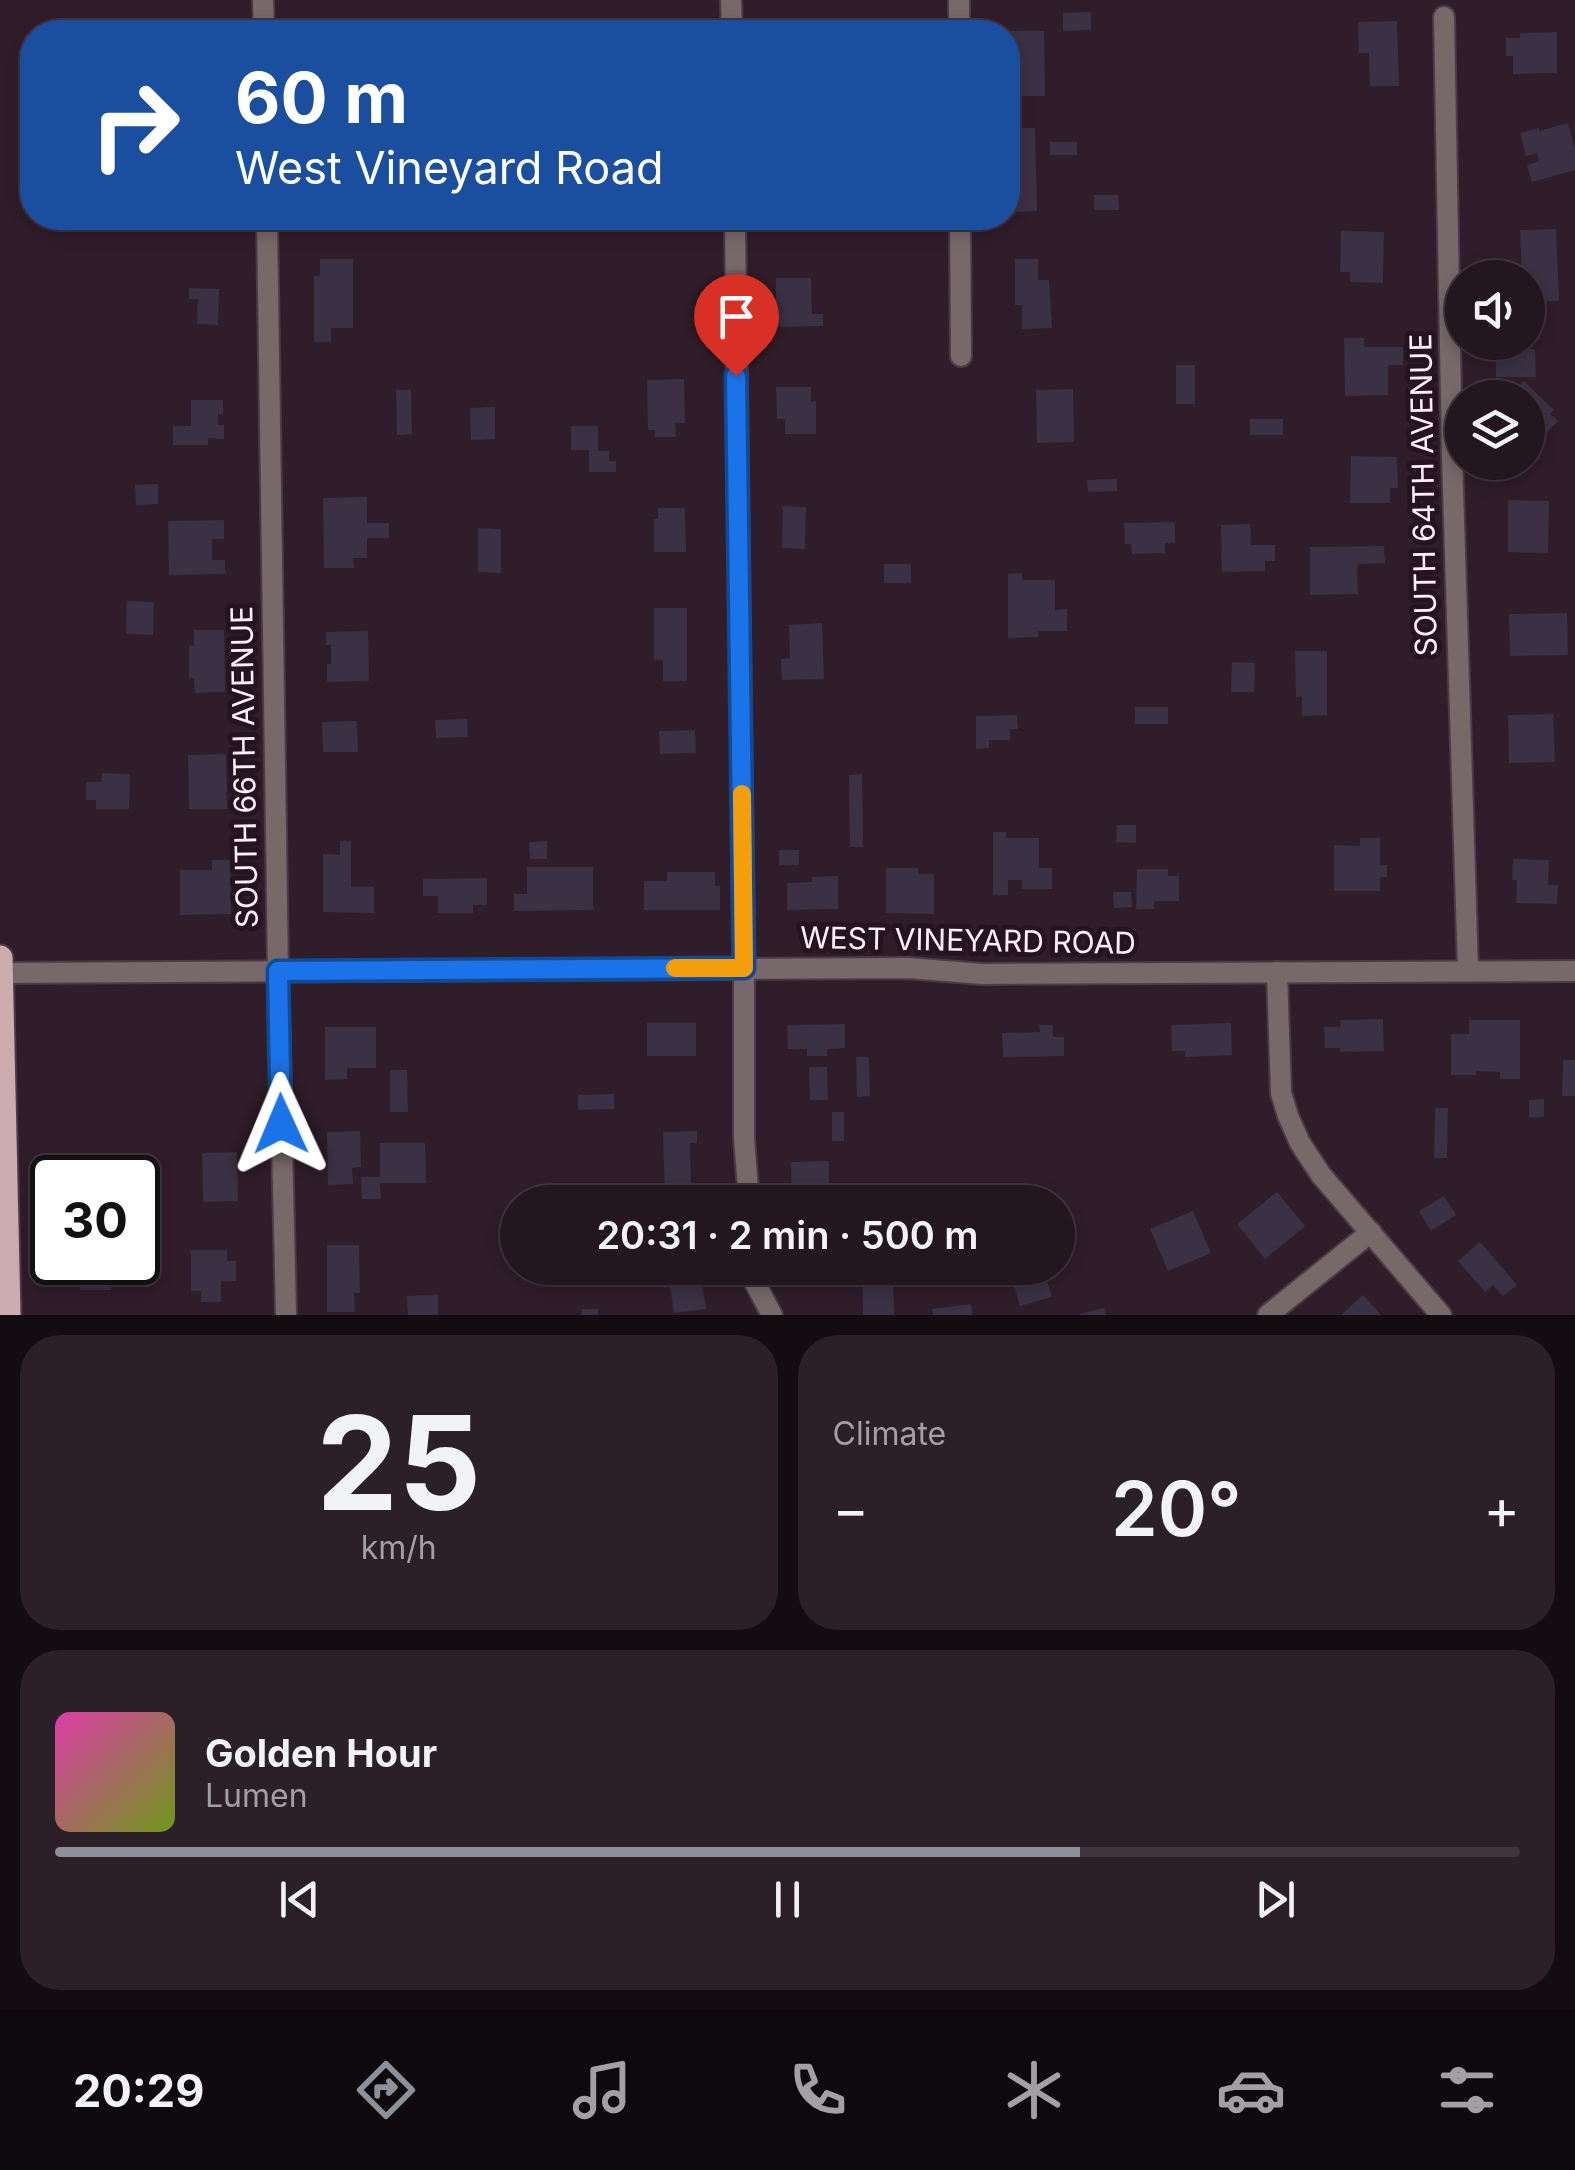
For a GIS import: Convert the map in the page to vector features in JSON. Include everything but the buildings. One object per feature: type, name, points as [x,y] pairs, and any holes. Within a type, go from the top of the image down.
[{"type":"main road","points":[[0,958],[8,1315]]},
{"type":"street","name":"SOUTH 64TH AVENUE","points":[[1444,17],[1452,456],[1468,971]]},
{"type":"street","name":"SOUTH 66TH AVENUE","points":[[267,230],[286,1315]]},
{"type":"street","points":[[734,230],[747,1185]]},
{"type":"street","points":[[960,230],[961,356]]},
{"type":"street","name":"WEST VINEYARD ROAD","points":[[0,973],[744,968],[908,968],[982,974],[1575,970]]},
{"type":"street","points":[[1277,972],[1281,1092],[1300,1142],[1321,1175],[1441,1315]]},
{"type":"street","points":[[1268,1315],[1370,1232]]},
{"type":"street","points":[[756,1285],[772,1315]]},
{"type":"slow traffic","points":[[675,968],[744,968],[742,794]]},
{"type":"route","points":[[281,1124],[278,971],[744,968],[736,376]]}]
